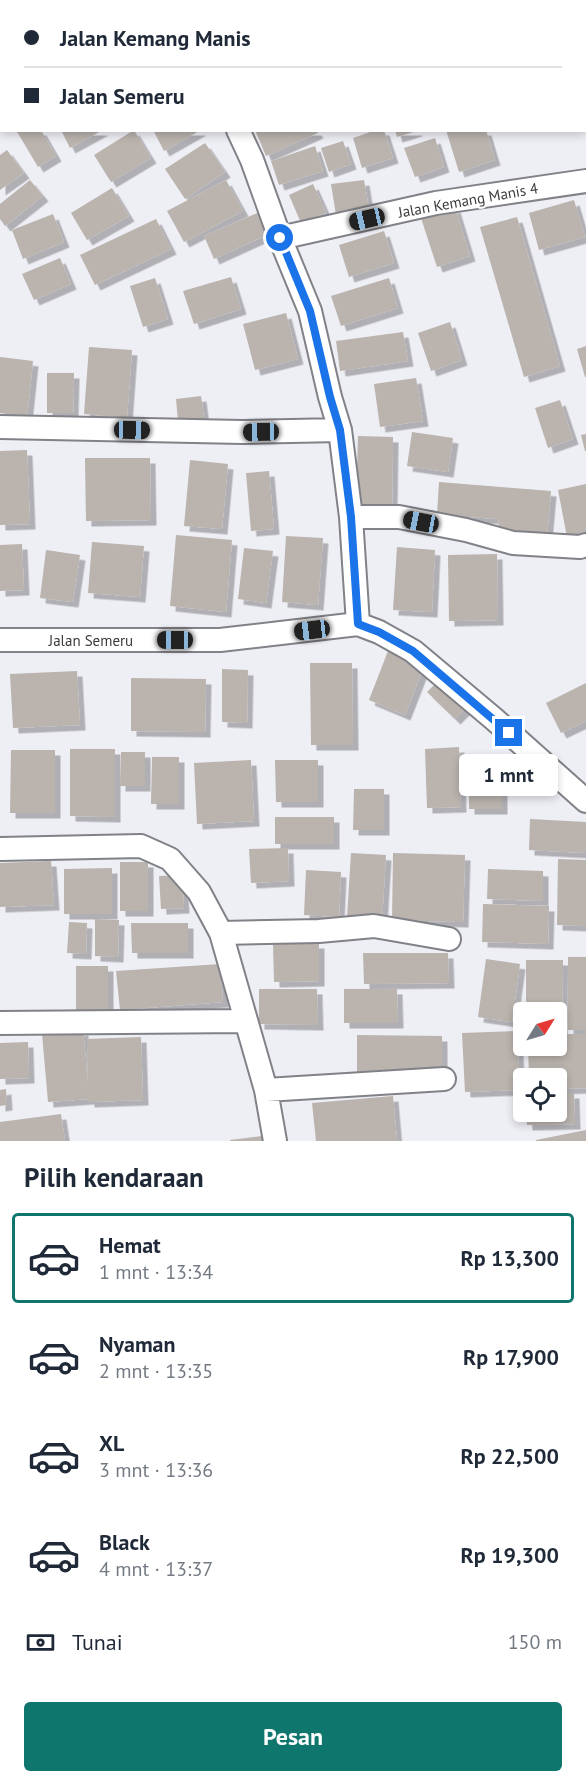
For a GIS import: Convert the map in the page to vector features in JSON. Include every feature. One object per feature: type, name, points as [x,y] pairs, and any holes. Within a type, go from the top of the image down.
[{"type":"street","points":[[239,132],[252,160],[280,238],[310,311],[340,430],[351,517],[358,624]]},
{"type":"street","name":"Jalan Kemang Manis 4","points":[[280,238],[436,203],[586,181]]},
{"type":"street","points":[[0,427],[242,432],[340,430]]},
{"type":"street","points":[[351,517],[399,518],[466,530],[513,543],[580,547],[586,545]]},
{"type":"street","name":"Jalan Semeru","points":[[0,640],[220,640],[358,624],[379,632],[413,651],[586,801]]},
{"type":"street","points":[[0,849],[141,846],[170,859],[199,892],[221,933],[266,1090],[275,1141]]},
{"type":"street","points":[[221,933],[319,931],[374,926],[449,939]]},
{"type":"street","points":[[0,1023],[245,1020]]},
{"type":"street","points":[[266,1090],[444,1079]]},
{"type":"building","points":[[17,132],[42,132],[56,156],[38,167]]},
{"type":"building","points":[[62,132],[99,132],[70,148]]},
{"type":"building","points":[[131,132],[135,132],[151,158],[111,182],[94,155]]},
{"type":"building","points":[[154,132],[197,132],[164,151]]},
{"type":"building","points":[[256,132],[318,133],[266,156]]},
{"type":"building","points":[[370,132],[385,132],[393,158],[362,168],[353,138]]},
{"type":"building","points":[[396,132],[414,132],[397,137]]},
{"type":"building","points":[[447,132],[487,132],[495,160],[459,172]]},
{"type":"building","points":[[435,138],[444,167],[415,177],[404,148]]},
{"type":"building","points":[[343,141],[351,164],[329,172],[321,148]]},
{"type":"building","points":[[205,143],[225,172],[185,199],[165,169]]},
{"type":"building","points":[[315,146],[323,171],[279,185],[271,161]]},
{"type":"building","points":[[7,150],[24,173],[0,190],[0,155]]},
{"type":"building","points":[[30,180],[43,196],[5,226],[0,219],[0,204]]},
{"type":"building","points":[[226,180],[243,211],[184,242],[167,211]]},
{"type":"building","points":[[364,180],[369,210],[336,215],[331,184]]},
{"type":"building","points":[[313,184],[326,213],[301,223],[289,195]]},
{"type":"building","points":[[112,188],[129,216],[87,240],[71,213]]},
{"type":"building","points":[[574,200],[585,237],[539,250],[529,213]]},
{"type":"building","points":[[455,207],[470,256],[437,267],[421,218]]},
{"type":"building","points":[[262,211],[271,233],[214,259],[204,236]]},
{"type":"building","points":[[53,214],[64,242],[23,259],[12,230]]},
{"type":"building","points":[[517,217],[560,366],[524,377],[480,227]]},
{"type":"building","points":[[156,219],[171,249],[95,285],[80,255]]},
{"type":"building","points":[[384,231],[394,263],[349,277],[339,245]]},
{"type":"building","points":[[60,258],[71,284],[34,300],[22,274]]},
{"type":"building","points":[[231,277],[241,309],[194,324],[183,291]]},
{"type":"building","points":[[155,278],[168,319],[143,327],[130,286]]},
{"type":"building","points":[[389,278],[398,308],[341,326],[331,296]]},
{"type":"building","points":[[286,313],[298,359],[255,370],[243,324]]},
{"type":"building","points":[[450,322],[462,360],[431,371],[418,333]]},
{"type":"building","points":[[403,332],[408,361],[340,371],[336,341]]},
{"type":"building","points":[[586,346],[586,377],[585,377],[577,349]]},
{"type":"building","points":[[89,347],[132,350],[127,418],[84,414]]},
{"type":"building","points":[[0,357],[33,361],[27,417],[0,413]]},
{"type":"building","points":[[47,373],[74,373],[73,413],[47,413]]},
{"type":"building","points":[[416,378],[423,421],[380,427],[374,384]]},
{"type":"building","points":[[201,396],[204,419],[178,421],[176,399]]},
{"type":"building","points":[[560,400],[573,439],[548,448],[535,408]]},
{"type":"building","points":[[412,432],[453,438],[448,472],[407,466]]},
{"type":"building","points":[[586,434],[586,451],[585,451],[581,435]]},
{"type":"building","points":[[358,436],[393,437],[392,507],[356,506]]},
{"type":"building","points":[[27,450],[30,524],[0,525],[0,451]]},
{"type":"building","points":[[85,458],[150,458],[151,520],[86,521]]},
{"type":"building","points":[[190,460],[228,464],[222,529],[184,526]]},
{"type":"building","points":[[269,471],[274,529],[251,531],[246,473]]},
{"type":"building","points":[[439,482],[551,491],[547,536],[498,532],[499,519],[437,515]]},
{"type":"building","points":[[586,484],[586,534],[567,537],[558,490]]},
{"type":"building","points":[[176,535],[232,540],[226,612],[170,606]]},
{"type":"building","points":[[286,536],[323,538],[318,605],[282,602]]},
{"type":"building","points":[[92,542],[144,546],[140,597],[88,593]]},
{"type":"building","points":[[22,544],[24,590],[0,591],[0,545]]},
{"type":"building","points":[[397,547],[435,550],[432,612],[393,610]]},
{"type":"building","points":[[244,548],[273,551],[266,603],[238,599]]},
{"type":"building","points":[[46,550],[80,555],[73,602],[40,598]]},
{"type":"building","points":[[497,554],[498,620],[449,621],[448,555]]},
{"type":"building","points":[[388,651],[424,666],[405,715],[369,700]]},
{"type":"building","points":[[310,663],[352,663],[353,745],[311,745]]},
{"type":"building","points":[[222,669],[248,670],[247,723],[222,722]]},
{"type":"building","points":[[77,671],[80,725],[13,728],[10,674]]},
{"type":"building","points":[[442,677],[470,704],[455,719],[427,692]]},
{"type":"building","points":[[131,678],[206,679],[205,732],[131,731]]},
{"type":"building","points":[[586,683],[586,721],[561,733],[546,703]]},
{"type":"building","points":[[459,747],[461,807],[427,808],[425,749]]},
{"type":"building","points":[[70,749],[115,749],[115,817],[70,816]]},
{"type":"building","points":[[11,750],[55,750],[55,813],[10,813]]},
{"type":"building","points":[[121,752],[145,752],[145,786],[120,786]]},
{"type":"building","points":[[152,757],[179,757],[179,804],[151,804]]},
{"type":"building","points":[[469,759],[502,759],[502,809],[469,809]]},
{"type":"building","points":[[251,760],[254,821],[197,824],[194,763]]},
{"type":"building","points":[[275,760],[318,760],[318,802],[276,802]]},
{"type":"building","points":[[354,789],[384,789],[384,830],[353,830]]},
{"type":"building","points":[[275,817],[334,817],[334,844],[275,844]]},
{"type":"building","points":[[530,819],[586,822],[586,853],[529,850]]},
{"type":"building","points":[[288,848],[289,881],[251,883],[249,849]]},
{"type":"building","points":[[351,853],[386,855],[382,920],[347,918]]},
{"type":"building","points":[[393,853],[465,855],[463,922],[392,920]]},
{"type":"building","points":[[558,859],[586,860],[586,926],[557,925]]},
{"type":"building","points":[[51,861],[54,905],[0,907],[0,863]]},
{"type":"building","points":[[120,862],[148,862],[148,911],[120,911]]},
{"type":"building","points":[[112,868],[112,914],[64,914],[64,869]]},
{"type":"building","points":[[488,869],[543,871],[543,901],[487,899]]},
{"type":"building","points":[[306,870],[341,872],[339,917],[304,915]]},
{"type":"building","points":[[182,875],[184,908],[161,909],[159,876]]},
{"type":"building","points":[[483,904],[549,906],[548,944],[482,942]]},
{"type":"building","points":[[95,919],[119,920],[118,957],[95,956]]},
{"type":"building","points":[[69,922],[87,923],[86,954],[67,953]]},
{"type":"building","points":[[131,923],[188,923],[188,953],[132,953]]},
{"type":"building","points":[[319,943],[319,981],[274,982],[273,944]]},
{"type":"building","points":[[363,953],[448,953],[449,983],[364,984]]},
{"type":"building","points":[[568,957],[586,957],[586,1030],[568,1030]]},
{"type":"building","points":[[486,959],[520,964],[512,1022],[478,1017]]},
{"type":"building","points":[[526,960],[563,960],[562,1002],[526,1002]]},
{"type":"building","points":[[220,964],[223,1002],[120,1010],[116,971]]},
{"type":"building","points":[[76,966],[108,966],[108,1011],[76,1011]]},
{"type":"building","points":[[259,989],[317,989],[318,1025],[259,1024]]},
{"type":"building","points":[[344,989],[397,989],[398,1023],[344,1023]]},
{"type":"building","points":[[83,1030],[88,1084],[87,1039],[141,1037],[143,1100],[89,1102],[89,1099],[48,1102],[42,1034]]},
{"type":"building","points":[[513,1031],[513,1056],[518,1056],[519,1068],[513,1068],[513,1090],[465,1092],[462,1033]]},
{"type":"building","points":[[567,1034],[586,1034],[586,1088],[567,1089],[567,1068],[529,1068],[528,1056],[567,1056]]},
{"type":"building","points":[[357,1035],[442,1036],[442,1073],[357,1072]]},
{"type":"building","points":[[28,1042],[29,1078],[0,1079],[0,1043]]},
{"type":"building","points":[[6,1089],[7,1105],[0,1106],[0,1090]]},
{"type":"building","points":[[567,1093],[574,1093],[575,1124],[527,1125],[527,1122],[567,1122]]},
{"type":"building","points":[[393,1096],[397,1141],[316,1141],[312,1103]]},
{"type":"building","points":[[61,1114],[65,1141],[0,1141],[0,1122]]},
{"type":"building","points":[[586,1130],[586,1141],[536,1141],[536,1140]]},
{"type":"building","points":[[262,1136],[263,1141],[230,1141],[230,1140]]},
{"type":"route","points":[[280,238],[310,311],[340,430],[351,517],[358,624],[379,632],[413,651],[509,733]]}]
